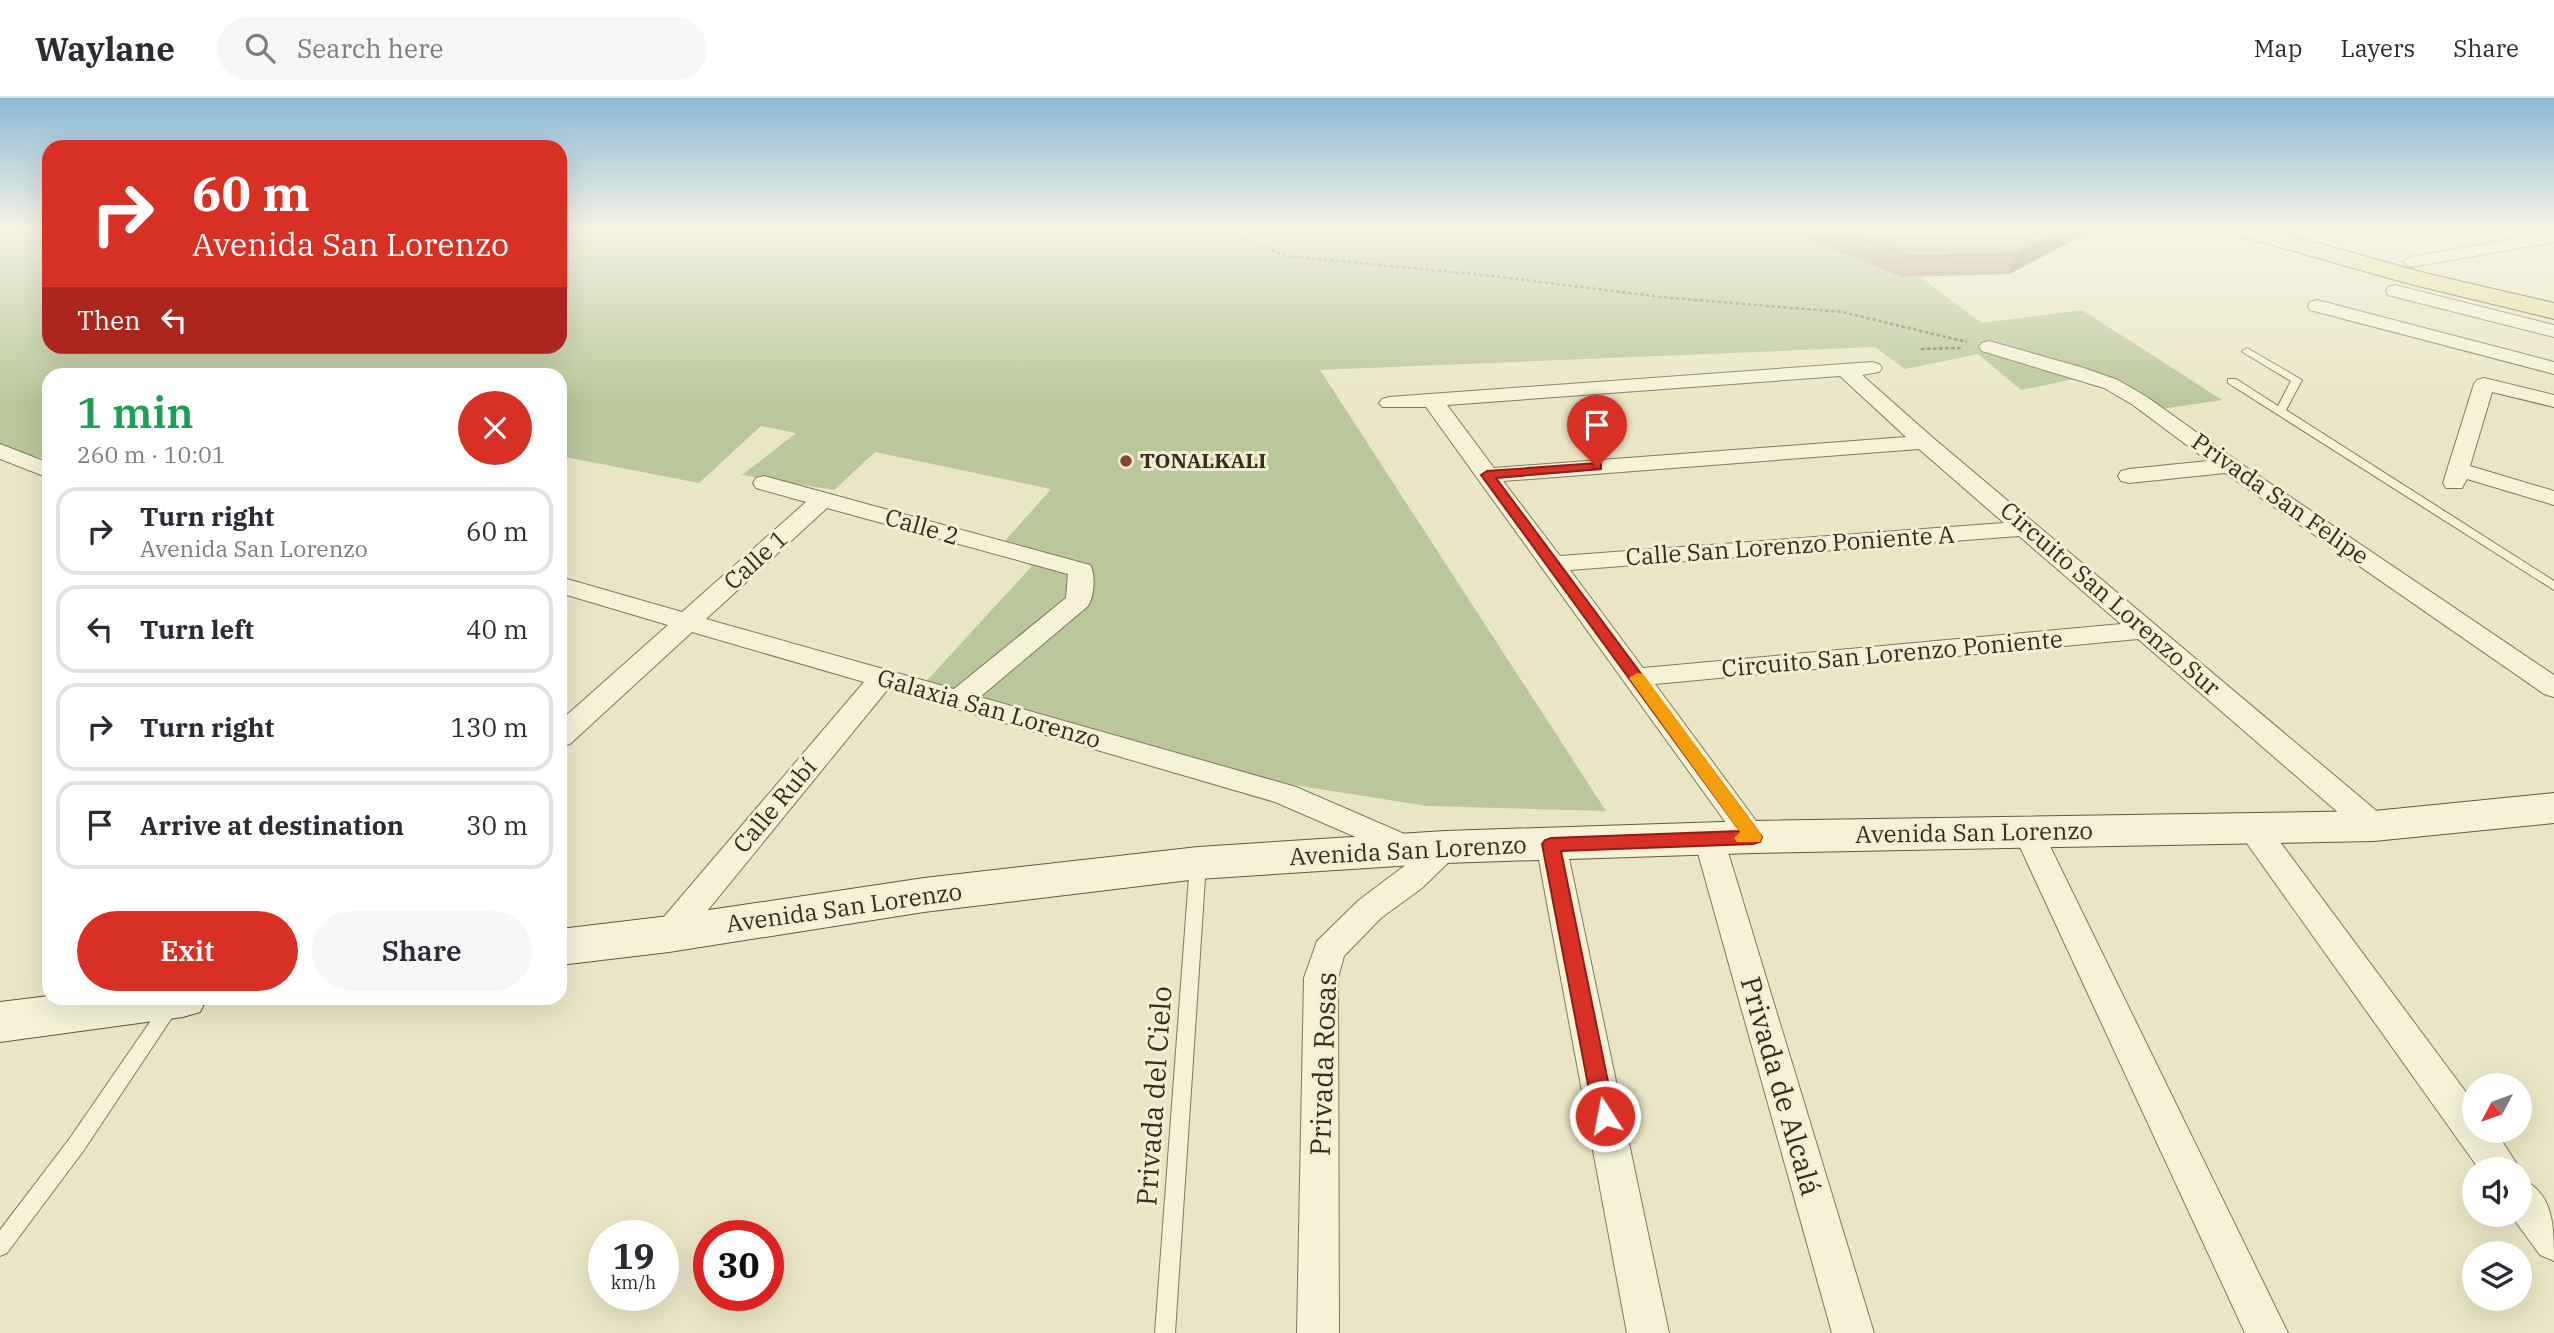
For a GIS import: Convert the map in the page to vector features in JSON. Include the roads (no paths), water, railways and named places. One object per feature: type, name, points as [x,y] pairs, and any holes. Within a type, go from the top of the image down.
[{"type":"main road","points":[[2455,288],[2554,311]]},
{"type":"main road","points":[[2516,288],[2554,297]]},
{"type":"street","points":[[2395,291],[2554,331]]},
{"type":"street","points":[[2317,306],[2554,368]]},
{"type":"street","name":"Privada San Felipe","points":[[1989,347],[2111,384],[2140,401],[2229,466],[2554,688]]},
{"type":"street","points":[[1389,403],[1872,369]]},
{"type":"street","name":"Circuito San Lorenzo Sur","points":[[1847,372],[1924,442],[2374,826]]},
{"type":"street","points":[[2554,401],[2484,384],[2455,476],[2554,498]]},
{"type":"street","points":[[1433,401],[1753,837]]},
{"type":"street","points":[[1487,475],[1924,442]]},
{"type":"street","points":[[0,451],[42,468]]},
{"type":"street","points":[[2129,476],[2229,466]]},
{"type":"street","name":"Calle 2","points":[[764,483],[1081,570],[1079,601],[958,700]]},
{"type":"street","name":"Calle 1","points":[[567,731],[823,499]]},
{"type":"street","name":"Calle San Lorenzo Poniente A","points":[[1552,564],[2027,528]]},
{"type":"street","name":"Galaxia San Lorenzo","points":[[567,587],[1284,794],[1429,849]]},
{"type":"street","name":"Circuito San Lorenzo Poniente","points":[[1636,677],[2147,631]]},
{"type":"street","name":"Calle Rubí","points":[[669,934],[881,679]]},
{"type":"street","name":"Avenida San Lorenzo","points":[[567,946],[669,934],[924,895],[1198,863],[1429,849],[1753,837],[2374,826],[2554,808]]},
{"type":"street","points":[[2252,827],[2492,1157]]},
{"type":"street","points":[[2028,832],[2267,1333]]},
{"type":"street","name":"Privada de Alcalá","points":[[1709,839],[1853,1333]]},
{"type":"street","points":[[1551,844],[1648,1333]]},
{"type":"street","name":"Privada Rosas","points":[[1318,1333],[1321,978],[1329,950],[1370,909],[1411,880],[1429,849]]},
{"type":"street","points":[[0,1022],[127,1005]]},
{"type":"street","points":[[2532,1212],[2554,1242]]},
{"type":"lane","points":[[2247,352],[2297,380],[2280,411]]},
{"type":"lane","points":[[2232,381],[2554,586]]},
{"type":"lane","name":"Privada del Cielo","points":[[1165,1333],[1198,863]]},
{"type":"lane","points":[[0,1246],[77,1144],[174,1005]]},
{"type":"place","name":"TONALKALI","points":[[1126,461]]}]
